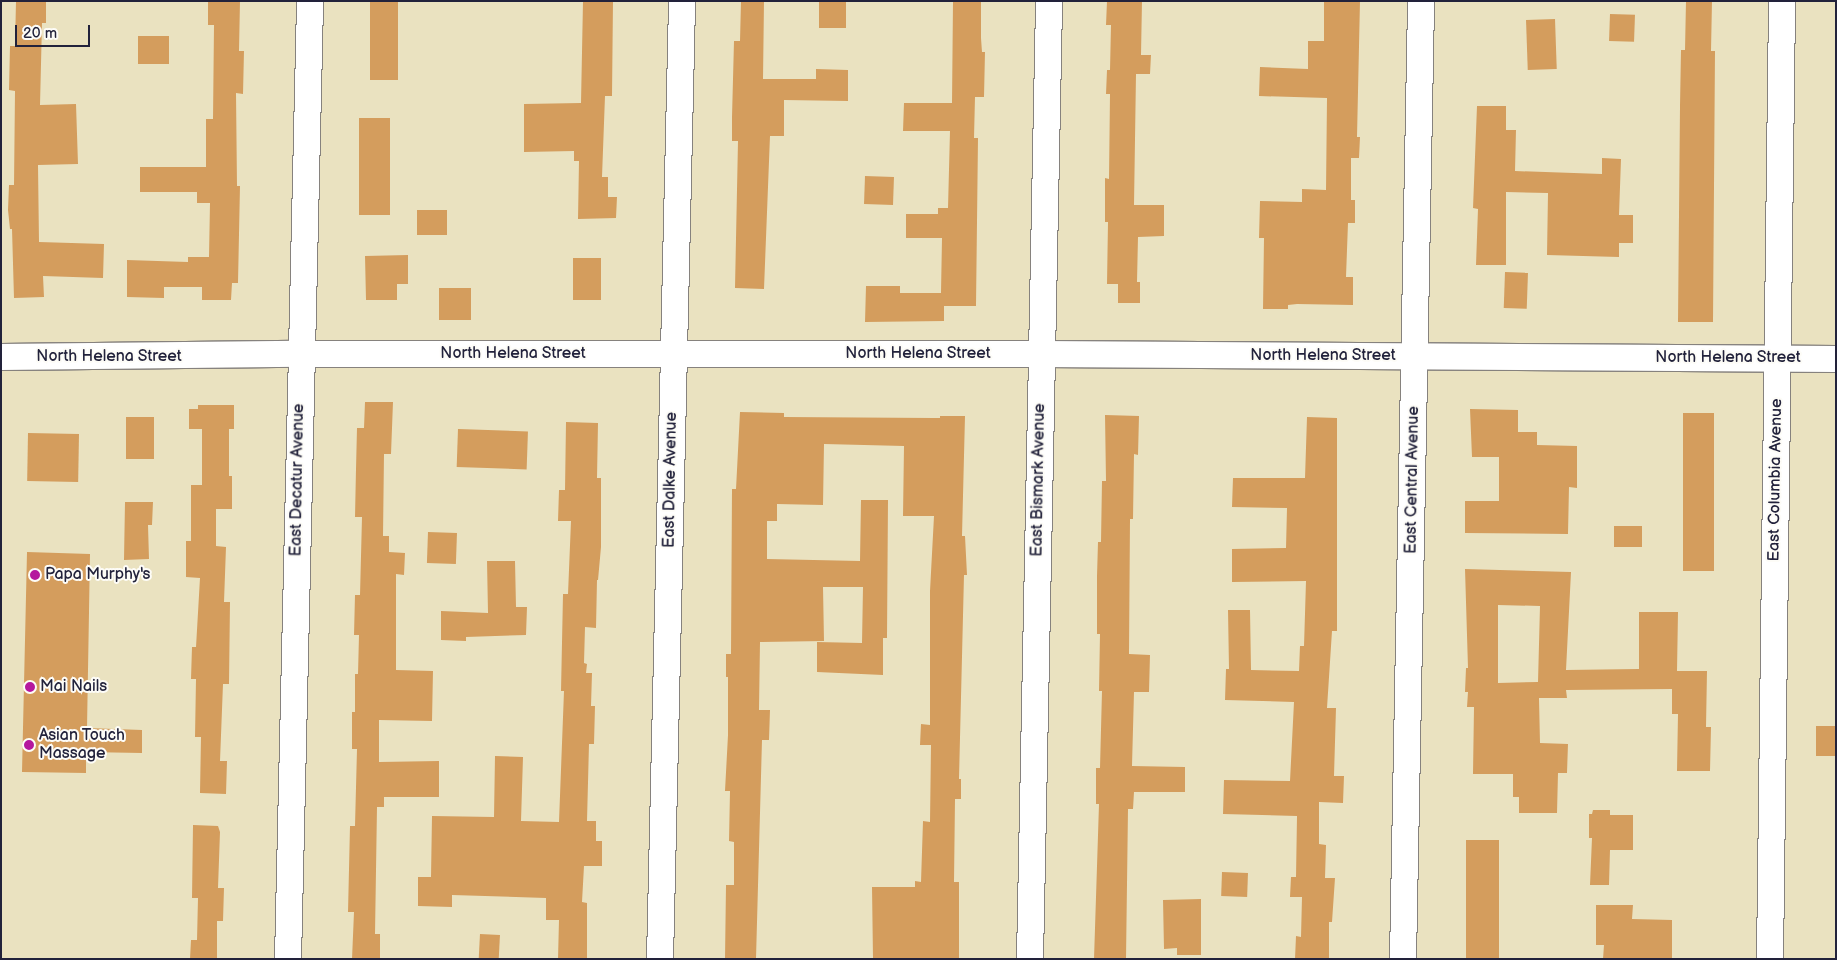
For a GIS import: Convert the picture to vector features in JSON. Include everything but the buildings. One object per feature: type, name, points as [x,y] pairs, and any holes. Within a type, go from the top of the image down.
[{"type":"street","name":"East Decatur Avenue","points":[[288,959],[300,354],[310,1]]},
{"type":"street","name":"East Dalke Avenue","points":[[660,959],[682,1]]},
{"type":"street","name":"East Bismark Avenue","points":[[1030,959],[1049,1]]},
{"type":"street","name":"East Central Avenue","points":[[1403,959],[1421,1]]},
{"type":"street","name":"East Columbia Avenue","points":[[1770,959],[1782,1]]},
{"type":"street","name":"North Helena Street","points":[[1,357],[300,354],[1041,354],[1836,358]]},
{"type":"place","name":"Papa Murphy's","points":[[35,575]]},
{"type":"place","name":"Mai Nails","points":[[30,687]]},
{"type":"place","name":"Asian Touch Massage","points":[[29,745]]}]
